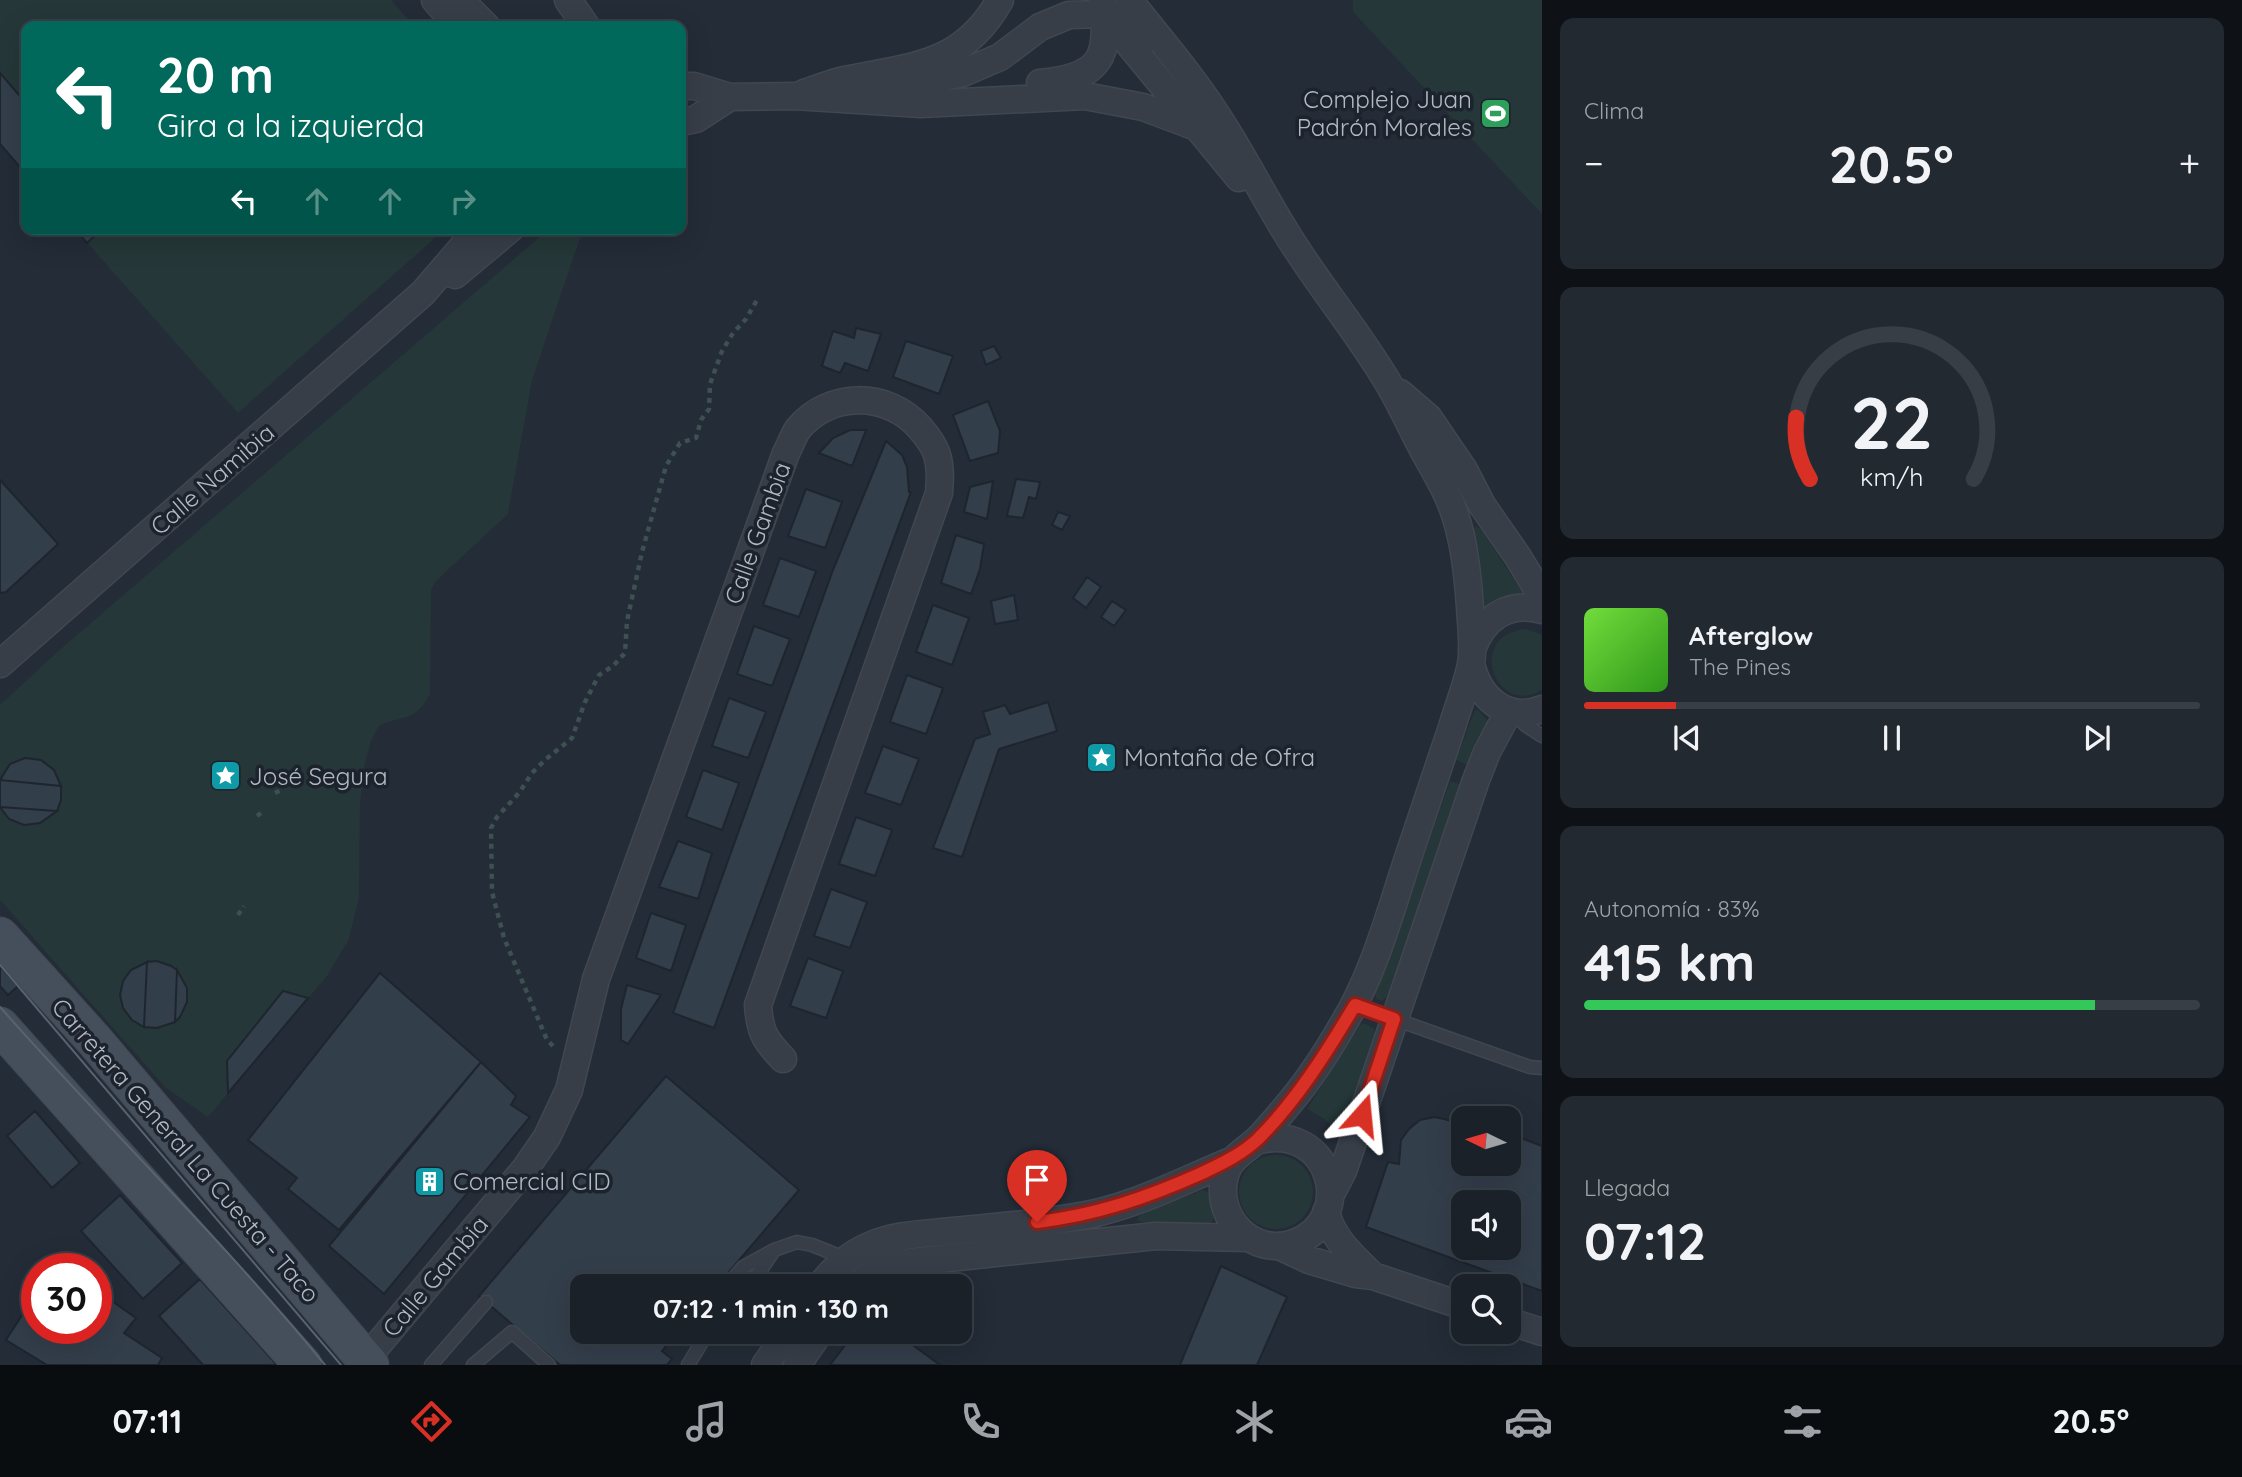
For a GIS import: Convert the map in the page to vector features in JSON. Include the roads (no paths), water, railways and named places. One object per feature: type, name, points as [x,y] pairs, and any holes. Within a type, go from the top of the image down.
[{"type":"main road","name":"Carretera General La Cuesta - Taco","points":[[0,936],[100,1047],[367,1362]]},
{"type":"main road","points":[[0,1026],[303,1365]]},
{"type":"street","points":[[435,0],[453,21]]},
{"type":"street","points":[[460,0],[481,21]]},
{"type":"street","points":[[794,96],[840,81],[918,66],[944,56],[986,23],[1000,0]]},
{"type":"street","points":[[872,1274],[893,1264],[1156,1236],[1247,1238],[1262,1244],[1279,1246],[1294,1243],[1307,1236],[1318,1225],[1343,1171],[1487,751],[1522,710],[1497,705],[1479,688],[1471,657],[1469,586],[1456,519],[1445,488],[1389,384],[1208,122],[1129,0]]},
{"type":"street","points":[[870,77],[939,78],[962,74],[1000,57],[1053,19],[1077,14],[1100,4]]},
{"type":"street","points":[[1100,4],[1208,122]]},
{"type":"street","points":[[840,100],[1010,87],[1075,78],[1090,69],[1102,56],[1100,4]]},
{"type":"street","points":[[686,86],[730,97],[794,96],[921,104],[1085,96],[1208,122]]},
{"type":"street","points":[[686,121],[696,119],[730,97]]},
{"type":"street","name":"Calle Namibia","points":[[0,664],[424,293],[473,235]]},
{"type":"street","name":"Calle Namibia","points":[[424,293],[467,267],[503,235]]},
{"type":"street","points":[[1389,384],[1428,418],[1464,470],[1482,505],[1542,597]]},
{"type":"street","name":"Calle Gambia","points":[[367,1362],[532,1158],[560,1111],[569,1090],[596,979],[786,453],[797,430],[822,410],[845,401],[876,401],[904,412],[927,436],[937,453],[941,473],[939,492],[758,1006],[760,1027],[766,1041],[783,1059]]},
{"type":"street","points":[[1247,1238],[1230,1220],[1225,1209],[1223,1184],[1231,1161],[1242,1149],[1256,1141],[1305,1084],[1355,1005],[1420,821],[1477,636],[1485,624],[1497,614],[1526,607],[1542,610]]},
{"type":"street","points":[[1256,1141],[1280,1137],[1292,1139],[1313,1152],[1326,1172],[1332,1232],[1373,1276]]},
{"type":"street","points":[[832,1274],[847,1259],[867,1247],[892,1238],[1047,1221],[1099,1212],[1231,1161]]},
{"type":"street","points":[[1279,1246],[1309,1260],[1356,1274],[1373,1276],[1451,1302]]},
{"type":"street","points":[[1521,1325],[1542,1332]]},
{"type":"street","points":[[765,1365],[780,1344]]},
{"type":"street","points":[[797,1365],[812,1344]]},
{"type":"lane","points":[[1522,710],[1525,725],[1542,736]]},
{"type":"lane","points":[[1355,1005],[1536,1068]]},
{"type":"lane","points":[[737,1274],[743,1266],[797,1242],[813,1245],[847,1259]]},
{"type":"lane","points":[[758,1274],[774,1250]]},
{"type":"lane","points":[[431,1365],[486,1302]]},
{"type":"lane","points":[[473,1365],[512,1332],[549,1365]]},
{"type":"lane","points":[[688,1365],[698,1344]]},
{"type":"tram line","points":[[0,965],[341,1365]]},
{"type":"tram line","points":[[0,1007],[246,1273],[325,1365]]},
{"type":"place","name":"Complejo Juan Padrón Morales","points":[[1495,113]]},
{"type":"place","name":"Montaña de Ofra","points":[[1101,757]]},
{"type":"place","name":"José Segura","points":[[226,776]]},
{"type":"place","name":"Comercial CID","points":[[430,1181]]}]
